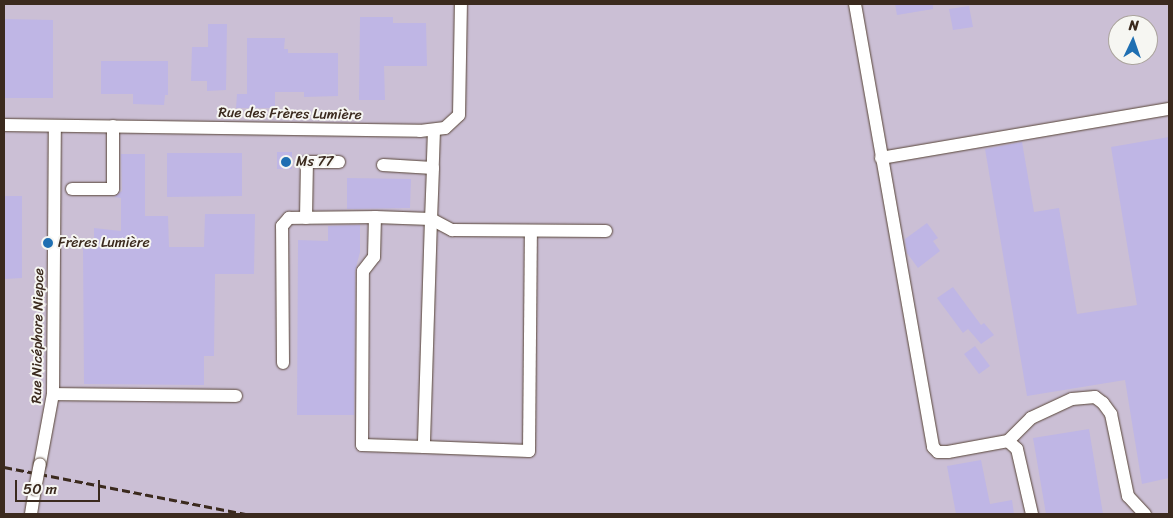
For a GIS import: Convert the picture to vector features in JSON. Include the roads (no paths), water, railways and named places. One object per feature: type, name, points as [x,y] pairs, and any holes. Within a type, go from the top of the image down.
[{"type":"street","name":"Rue des Frères Lumière","points":[[4,126],[434,130],[445,128],[459,115],[461,4]]},
{"type":"street","points":[[855,4],[933,446],[938,452],[948,452],[1008,441],[1031,418],[1072,399],[1095,397],[1111,414],[1128,496],[1145,514]]},
{"type":"street","points":[[881,158],[1169,109]]},
{"type":"street","name":"Rue Nicéphore Niepce","points":[[31,514],[53,394],[55,126]]},
{"type":"street","points":[[72,189],[113,189],[113,126]]},
{"type":"street","points":[[424,448],[434,130]]},
{"type":"street","points":[[306,218],[307,162],[339,162]]},
{"type":"street","points":[[383,165],[432,168]]},
{"type":"street","points":[[375,217],[374,257],[363,271],[362,445],[529,452],[531,230]]},
{"type":"street","points":[[283,363],[282,226],[289,218],[375,217],[431,219],[452,230],[606,231]]},
{"type":"street","points":[[53,394],[236,396]]},
{"type":"street","points":[[1008,441],[1017,449],[1032,514]]},
{"type":"railway","points":[[4,467],[245,514]]},
{"type":"place","name":"Ms 77","points":[[286,162]]},
{"type":"place","name":"Frères Lumière","points":[[48,243]]}]
